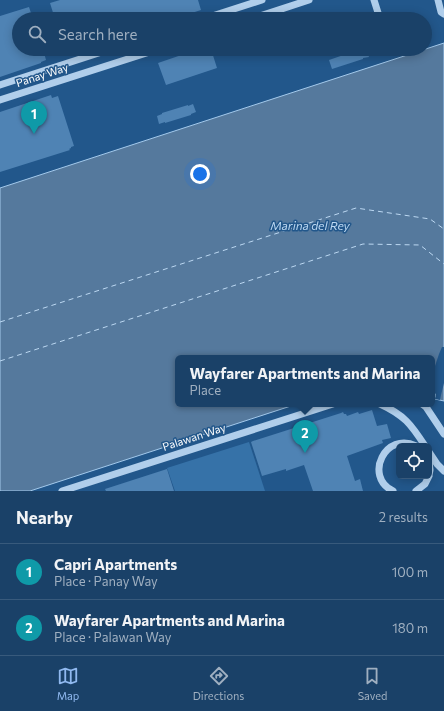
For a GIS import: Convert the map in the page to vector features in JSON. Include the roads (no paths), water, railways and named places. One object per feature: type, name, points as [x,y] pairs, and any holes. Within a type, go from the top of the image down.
[{"type":"street","points":[[225,12],[262,0]]},
{"type":"street","points":[[272,12],[309,0]]},
{"type":"street","points":[[374,0],[378,12]]},
{"type":"street","points":[[438,0],[441,12],[444,14]]},
{"type":"street","name":"Panay Way","points":[[0,85],[89,56]]},
{"type":"street","name":"Panay Way","points":[[0,100],[137,56]]},
{"type":"street","name":"Palawan Way","points":[[62,491],[324,407]]},
{"type":"street","points":[[395,407],[414,429],[423,443]]},
{"type":"street","points":[[426,407],[444,434]]},
{"type":"street","points":[[393,491],[384,484],[380,476],[379,468],[380,460],[384,453],[390,447],[396,445]]},
{"type":"street","points":[[432,456],[444,471]]},
{"type":"street","points":[[416,491],[425,484],[428,479]]},
{"type":"water","name":"Marina del Rey","points":[[444,43],[444,401],[435,399],[435,355],[175,355],[175,407],[288,407],[30,491],[0,491],[0,188],[404,56],[432,56],[432,47]]},
{"type":"place","name":"Capri Apartments","points":[[34,134]]},
{"type":"place","name":"Wayfarer Apartments and Marina","points":[[305,453]]}]
